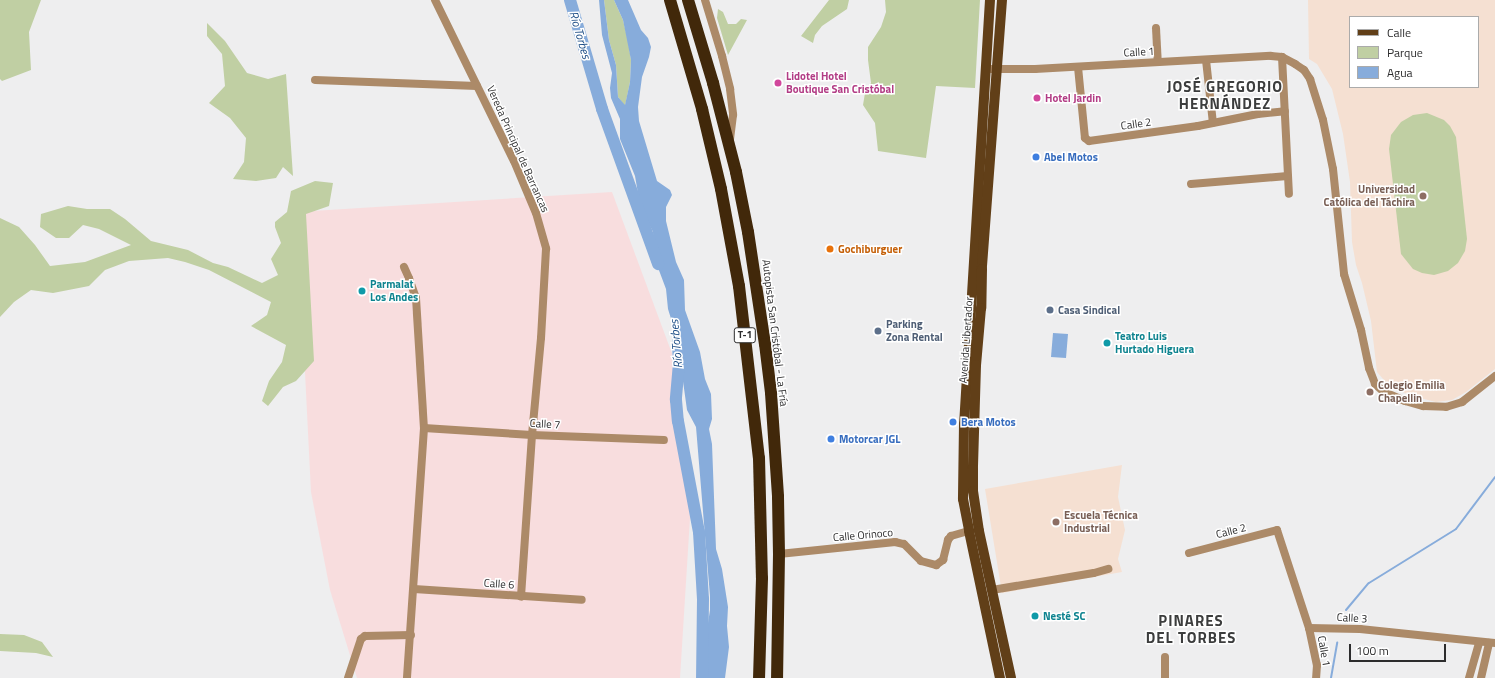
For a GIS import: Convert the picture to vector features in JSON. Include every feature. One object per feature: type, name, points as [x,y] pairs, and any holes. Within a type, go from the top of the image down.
[{"type":"highway","name":"T-1","points":[[670,0],[700,102],[721,189],[739,286],[747,344],[759,458],[761,519],[760,678]]},
{"type":"highway","name":"Autopista San Cristóbal - La Fría","points":[[688,0],[729,145],[748,232],[771,393],[779,554],[777,678]]},
{"type":"main road","name":"Avenida Libertador","points":[[990,0],[964,424],[963,499],[968,531],[1000,678]]},
{"type":"main road","name":"Avenida Libertador","points":[[1002,0],[976,365],[973,491],[979,531],[1012,678]]},
{"type":"street","name":"Vereda Principal de Barrancas","points":[[435,0],[514,161],[545,240],[546,259],[542,338],[532,435],[521,597]]},
{"type":"street","points":[[705,0],[722,56],[730,89],[733,115],[729,145]]},
{"type":"street","points":[[1156,28],[1158,62]]},
{"type":"street","points":[[1282,57],[1289,194]]},
{"type":"street","points":[[1282,57],[1304,70],[1310,79],[1316,98],[1333,169],[1344,274],[1374,384],[1384,392],[1405,401],[1423,406],[1446,407],[1462,402],[1495,376]]},
{"type":"street","name":"Calle 1","points":[[985,69],[997,70],[1078,67],[1282,57]]},
{"type":"street","points":[[1206,60],[1213,123]]},
{"type":"street","name":"Calle 2","points":[[1078,67],[1084,138],[1092,141],[1285,111]]},
{"type":"street","points":[[315,80],[477,86]]},
{"type":"street","points":[[1191,184],[1288,176]]},
{"type":"street","points":[[404,267],[410,278],[416,298],[424,428],[407,678]]},
{"type":"street","name":"Calle 7","points":[[424,428],[532,435],[664,440]]},
{"type":"street","name":"Calle 2","points":[[1189,553],[1277,530],[1309,628]]},
{"type":"street","name":"Calle Orinoco","points":[[779,554],[895,542],[904,544],[921,561],[936,565],[943,560],[948,540],[951,536],[968,531]]},
{"type":"street","points":[[992,590],[1094,573],[1108,569]]},
{"type":"street","name":"Calle 6","points":[[414,589],[582,600]]},
{"type":"street","name":"Calle 1","points":[[1309,628],[1317,665],[1316,678]]},
{"type":"street","name":"Calle 3","points":[[1309,628],[1368,630],[1492,643]]},
{"type":"street","points":[[348,678],[361,639],[365,636],[411,635]]},
{"type":"street","points":[[1469,678],[1479,642]]},
{"type":"street","points":[[1481,678],[1492,643]]},
{"type":"street","points":[[1165,657],[1165,678]]},
{"type":"shaded area","name":"Universidad Católica del Táchira","points":[[1308,0],[1495,0],[1495,369],[1466,392],[1452,400],[1436,402],[1412,396],[1389,386],[1377,372],[1371,321],[1356,265],[1352,242],[1350,182],[1343,134],[1332,89],[1317,64],[1309,59]]},
{"type":"shaded area","points":[[612,192],[677,367],[687,459],[690,518],[680,678],[357,678],[330,590],[311,492],[297,212]]},
{"type":"shaded area","name":"Escuela Técnica Industrial","points":[[1122,465],[1118,497],[1125,530],[1118,559],[1122,572],[1002,593],[985,489]]},
{"type":"green space","points":[[0,0],[41,0],[29,32],[31,70],[2,81],[0,79]]},
{"type":"green space","points":[[604,0],[614,0],[623,20],[628,41],[631,60],[630,82],[625,106],[618,97],[616,65],[609,40]]},
{"type":"green space","points":[[829,0],[849,0],[847,9],[822,26],[815,35],[813,43],[801,36]]},
{"type":"green space","points":[[885,0],[980,0],[975,88],[936,86],[926,158],[878,151],[875,123],[863,105],[865,93],[871,83],[868,47],[881,27],[886,12]]},
{"type":"green space","points":[[718,9],[723,12],[728,24],[736,24],[741,19],[747,20],[728,55],[717,18]]},
{"type":"green space","points":[[207,23],[225,41],[247,73],[268,79],[286,74],[293,176],[283,167],[276,178],[256,181],[233,179],[244,162],[246,138],[230,118],[209,103],[225,86],[222,54],[207,36]]},
{"type":"green space","points":[[1427,113],[1444,120],[1450,126],[1456,137],[1467,239],[1465,251],[1458,263],[1448,271],[1434,275],[1422,273],[1413,269],[1401,254],[1389,149],[1391,135],[1401,122],[1413,115]]},
{"type":"green space","points":[[315,181],[333,183],[329,206],[306,214],[314,361],[296,381],[283,387],[268,406],[262,401],[269,381],[282,362],[286,345],[251,326],[267,315],[271,302],[209,270],[185,262],[168,258],[129,261],[105,270],[89,286],[53,293],[31,290],[14,302],[0,317],[0,218],[19,227],[35,245],[50,266],[85,262],[131,245],[99,229],[83,225],[69,238],[56,238],[40,227],[41,214],[68,206],[87,209],[110,209],[125,219],[151,241],[188,250],[213,263],[228,267],[262,283],[278,275],[271,259],[281,243],[275,227],[275,222],[287,212],[291,191]]},
{"type":"green space","points":[[0,634],[24,635],[42,642],[53,657],[36,653],[0,651]]},
{"type":"water","points":[[599,0],[604,0],[609,40],[616,65],[618,97],[625,105],[630,82],[631,60],[623,20],[614,0],[628,0],[641,30],[648,38],[651,47],[642,77],[638,107],[639,121],[657,181],[670,190],[672,195],[666,207],[666,221],[676,262],[684,280],[685,310],[700,352],[705,379],[711,394],[712,419],[709,429],[712,444],[716,549],[722,569],[728,607],[727,626],[729,647],[725,678],[707,678],[705,643],[710,610],[710,596],[696,427],[687,410],[677,338],[668,309],[666,289],[654,257],[653,232],[640,205],[635,176],[620,139],[620,119],[611,98],[610,88],[612,73],[602,35]]},
{"type":"water","points":[[1053,333],[1068,334],[1066,358],[1051,357]]},
{"type":"waterway","name":"Río Torbes","points":[[570,0],[602,109],[658,264]]},
{"type":"waterway","name":"Río Torbes","points":[[678,340],[679,363],[676,400],[678,421],[699,532],[703,599],[702,678]]},
{"type":"waterway","points":[[1346,610],[1369,583],[1456,529],[1495,477]]},
{"type":"waterway","points":[[1331,678],[1337,643]]},
{"type":"place","name":"Lidotel Hotel Boutique San Cristóbal","points":[[778,83]]},
{"type":"place","name":"Hotel Jardin","points":[[1037,98]]},
{"type":"place","name":"Abel Motos","points":[[1036,157]]},
{"type":"place","name":"Universidad Católica del Táchira","points":[[1423,196]]},
{"type":"place","name":"Gochiburguer","points":[[830,249]]},
{"type":"place","name":"Parmalat Los Andes","points":[[362,291]]},
{"type":"place","name":"Casa Sindical","points":[[1050,310]]},
{"type":"place","name":"Parking Zona Rental","points":[[878,331]]},
{"type":"place","name":"Teatro Luis Hurtado Higuera","points":[[1107,343]]},
{"type":"place","name":"Colegio Emilia Chapellin","points":[[1370,392]]},
{"type":"place","name":"Bera Motos","points":[[953,422]]},
{"type":"place","name":"Motorcar JGL","points":[[831,439]]},
{"type":"place","name":"Escuela Técnica Industrial","points":[[1056,522]]},
{"type":"place","name":"Nesté SC","points":[[1035,616]]},
{"type":"district","name":"JOSÉ GREGORIO HERNÁNDEZ","points":[[1225,94]]},
{"type":"district","name":"PINARES DEL TORBES","points":[[1191,628]]}]
